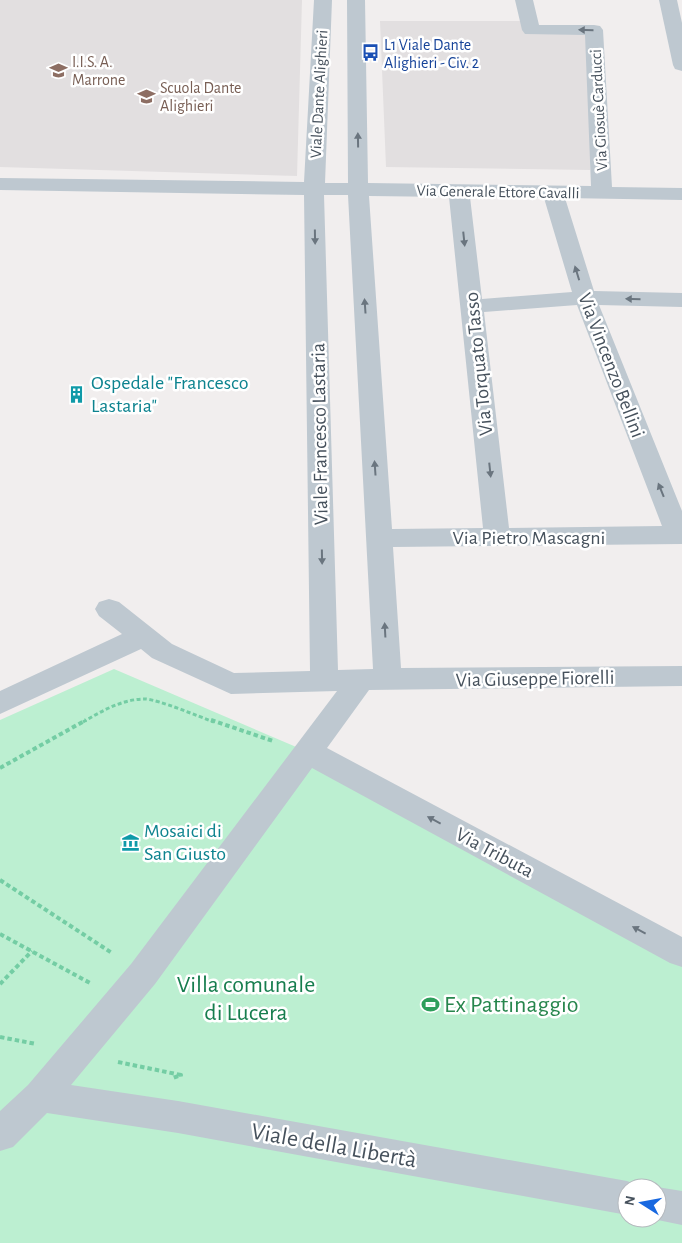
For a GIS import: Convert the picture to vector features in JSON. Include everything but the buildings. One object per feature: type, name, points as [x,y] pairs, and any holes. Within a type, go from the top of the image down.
[{"type":"street","name":"Viale Dante Alighieri","points":[[314,188],[323,0]]},
{"type":"street","name":"Viale Dante Alighieri","points":[[356,0],[358,189]]},
{"type":"street","name":"Via Giosuè Carducci","points":[[524,0],[531,30],[594,30],[602,193]]},
{"type":"street","points":[[668,0],[678,35],[682,65]]},
{"type":"street","name":"Via Generale Ettore Cavalli","points":[[0,184],[682,194]]},
{"type":"street","name":"Viale Francesco Lastaria","points":[[314,188],[324,680]]},
{"type":"street","points":[[0,1135],[40,1096],[122,1000],[308,752],[374,679],[380,538],[358,189]]},
{"type":"street","name":"Via Torquato Tasso","points":[[459,191],[497,537]]},
{"type":"street","name":"Via Vincenzo Bellini","points":[[553,192],[585,298],[680,536]]},
{"type":"street","points":[[472,306],[585,298],[682,300]]},
{"type":"street","name":"Via Pietro Mascagni","points":[[380,538],[680,536]]},
{"type":"street","name":"Via Giuseppe Fiorelli","points":[[109,609],[162,651],[231,684],[374,679],[682,676]]},
{"type":"street","points":[[0,703],[143,636]]},
{"type":"street","name":"Via Tributa","points":[[308,752],[682,953]]},
{"type":"street","name":"Viale della Libertà","points":[[40,1096],[178,1117],[617,1196]]},
{"type":"street","points":[[667,1206],[682,1208]]},
{"type":"path","points":[[0,768],[108,708],[125,702],[146,699],[308,752]]},
{"type":"path","points":[[0,880],[143,974]]},
{"type":"path","points":[[0,934],[122,1000]]},
{"type":"path","points":[[0,984],[32,951]]},
{"type":"shaded area","points":[[0,0],[302,0],[297,176],[0,167]]},
{"type":"shaded area","points":[[380,21],[525,21],[529,31],[591,32],[590,170],[386,167]]},
{"type":"green space","name":"Villa comunale di Lucera","points":[[114,669],[308,752],[682,953],[682,1243],[0,1243],[0,720]]},
{"type":"place","name":"L1 Viale Dante Alighieri - Civ. 2","points":[[370,53]]},
{"type":"place","name":"I.I.S. A. Marrone","points":[[58,70]]},
{"type":"place","name":"Scuola Dante Alighieri","points":[[146,96]]},
{"type":"place","name":"Ospedale \"Francesco Lastaria\"","points":[[77,394]]},
{"type":"place","name":"Mosaici di San Giusto","points":[[130,842]]},
{"type":"place","name":"Ex Pattinaggio","points":[[430,1004]]}]
